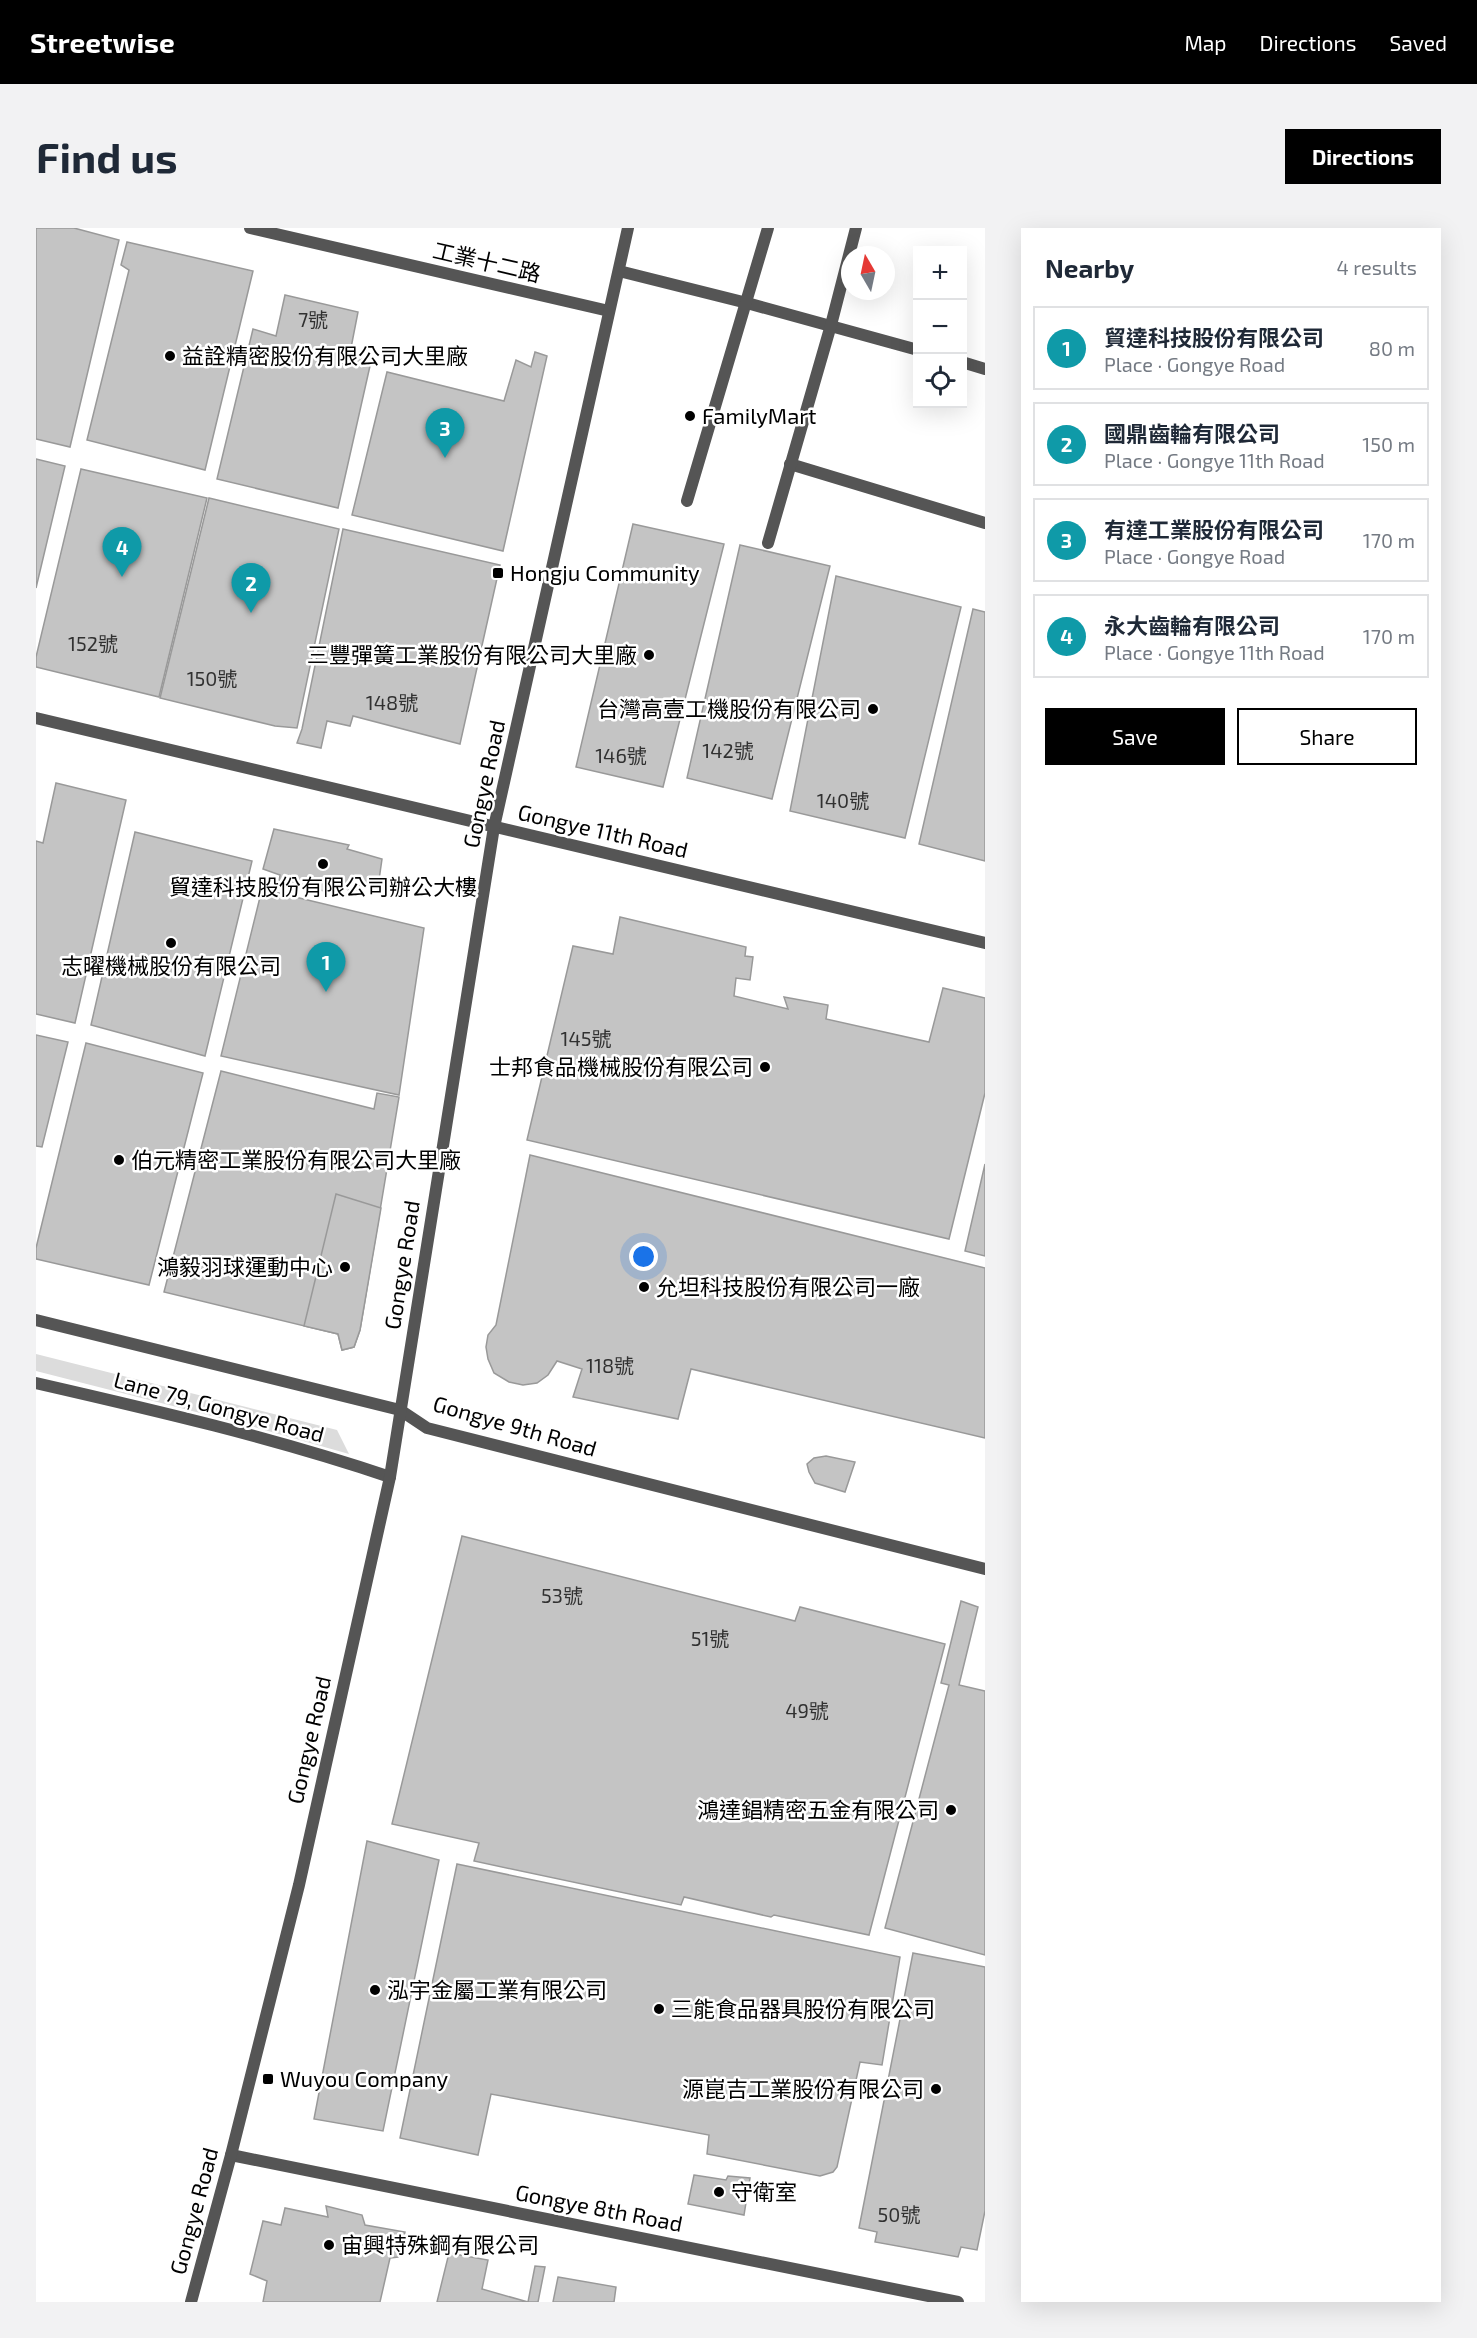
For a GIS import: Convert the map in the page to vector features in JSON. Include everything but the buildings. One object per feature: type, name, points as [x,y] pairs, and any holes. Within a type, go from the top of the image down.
[{"type":"street","name":"工業十二路","points":[[250,228],[609,311]]},
{"type":"street","name":"Gongye Road","points":[[191,2302],[231,2155],[299,1885],[390,1477],[494,827],[628,228]]},
{"type":"street","points":[[687,501],[768,228]]},
{"type":"street","points":[[768,543],[831,325],[856,228]]},
{"type":"street","points":[[619,271],[831,325],[913,349]]},
{"type":"street","points":[[967,364],[985,369]]},
{"type":"street","points":[[790,464],[985,523]]},
{"type":"street","name":"Gongye 11th Road","points":[[36,718],[985,943]]},
{"type":"street","name":"Gongye 9th Road","points":[[36,1320],[400,1410],[427,1428],[985,1569]]},
{"type":"street","name":"Lane 79, Gongye Road","points":[[36,1383],[170,1415],[350,1463],[390,1477]]},
{"type":"street","name":"Gongye 8th Road","points":[[231,2155],[958,2302]]},
{"type":"shaded area","points":[[36,1354],[337,1430],[349,1454],[247,1425],[36,1371]]},
{"type":"place","name":"益詮精密股份有限公司大里廠","points":[[170,356]]},
{"type":"place","name":"FamilyMart","points":[[690,416]]},
{"type":"place","name":"有達工業股份有限公司","points":[[445,458]]},
{"type":"place","name":"Hongju Community","points":[[498,573]]},
{"type":"place","name":"永大齒輪有限公司","points":[[122,577]]},
{"type":"place","name":"國鼎齒輪有限公司","points":[[251,613]]},
{"type":"place","name":"三豐彈簧工業股份有限公司大里廠","points":[[649,655]]},
{"type":"place","name":"台灣高壹工機股份有限公司","points":[[873,709]]},
{"type":"place","name":"貿達科技股份有限公司辦公大樓","points":[[323,864]]},
{"type":"place","name":"志曜機械股份有限公司","points":[[171,943]]},
{"type":"place","name":"貿達科技股份有限公司","points":[[326,992]]},
{"type":"place","name":"士邦食品機械股份有限公司","points":[[765,1067]]},
{"type":"place","name":"伯元精密工業股份有限公司大里廠","points":[[119,1160]]},
{"type":"place","name":"鴻毅羽球運動中心","points":[[345,1267]]},
{"type":"place","name":"允坦科技股份有限公司一廠","points":[[644,1287]]},
{"type":"place","name":"鴻達錩精密五金有限公司","points":[[951,1810]]},
{"type":"place","name":"泓宇金屬工業有限公司","points":[[375,1990]]},
{"type":"place","name":"三能食品器具股份有限公司","points":[[659,2009]]},
{"type":"place","name":"Wuyou Company","points":[[268,2079]]},
{"type":"place","name":"源崑吉工業股份有限公司","points":[[936,2089]]},
{"type":"place","name":"守衛室","points":[[719,2192]]},
{"type":"place","name":"宙興特殊鋼有限公司","points":[[329,2245]]}]
